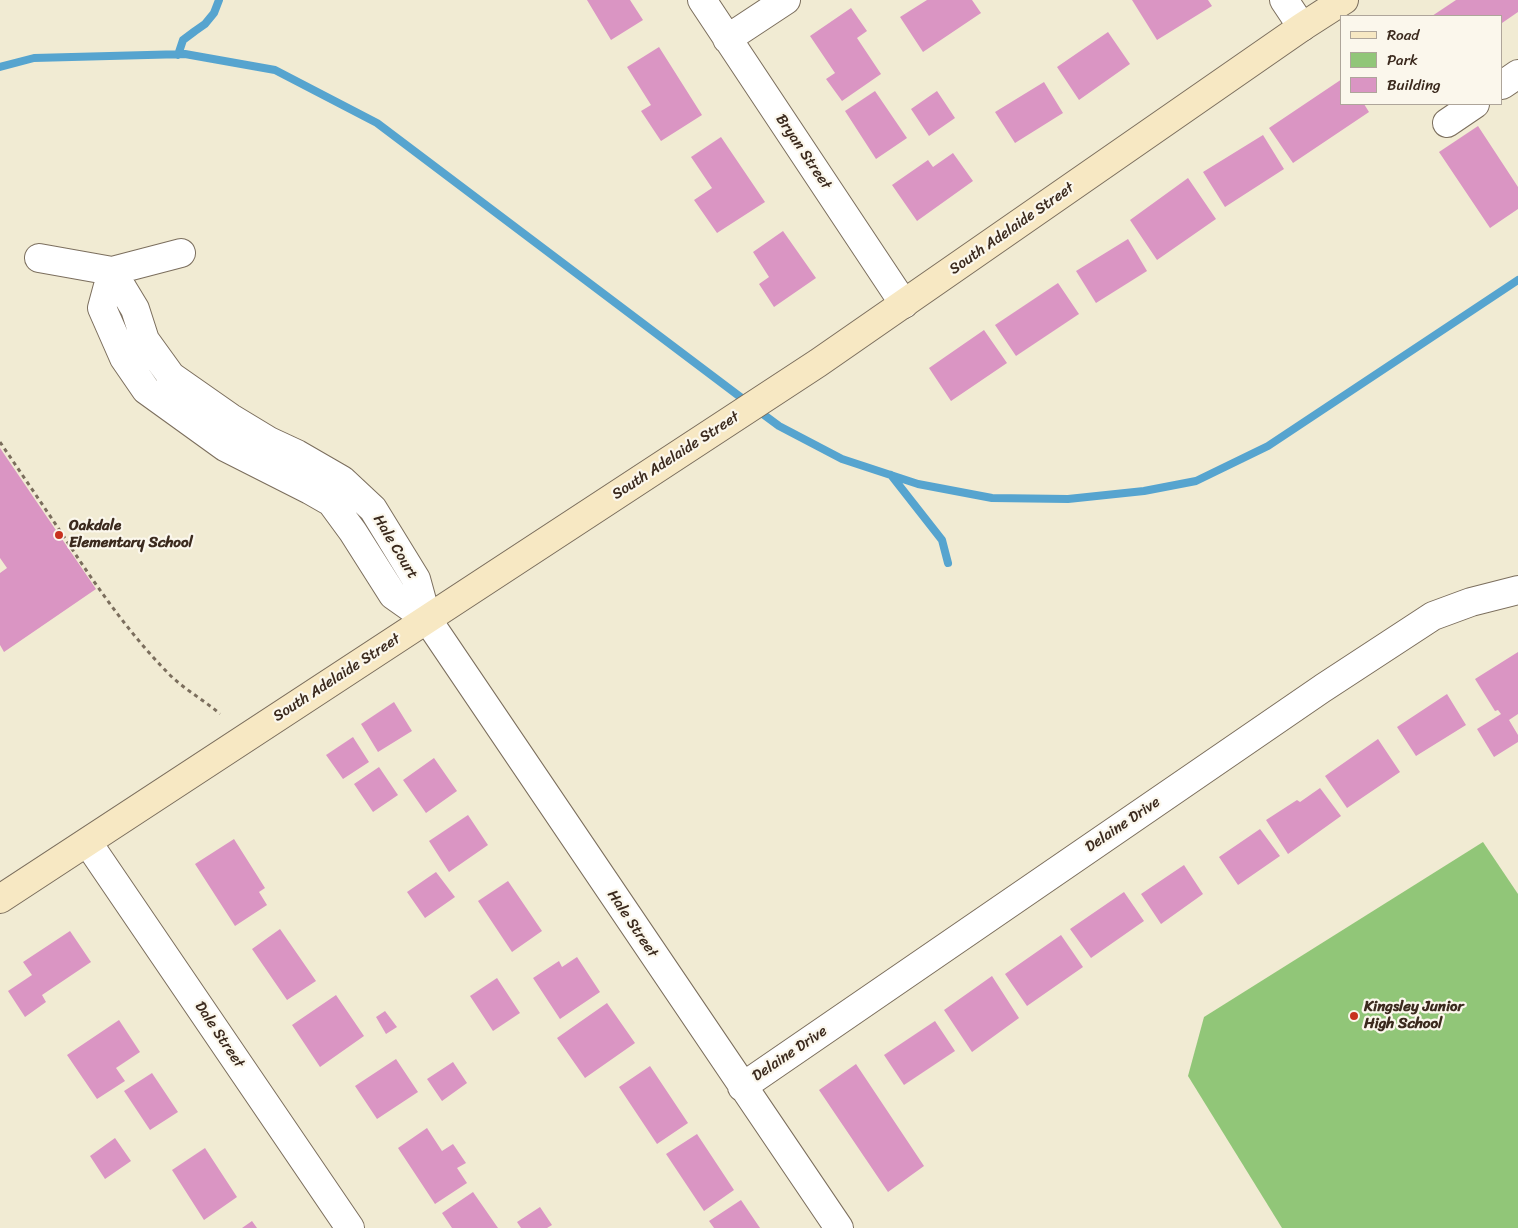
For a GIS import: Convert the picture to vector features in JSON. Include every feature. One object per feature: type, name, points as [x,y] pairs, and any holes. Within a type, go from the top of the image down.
[{"type":"street","name":"Bryan Street","points":[[702,0],[904,304]]},
{"type":"street","points":[[727,39],[786,0]]},
{"type":"street","points":[[1284,0],[1302,28]]},
{"type":"street","name":"South Adelaide Street","points":[[0,899],[764,398],[904,304],[1344,0]]},
{"type":"street","points":[[1503,84],[1518,74]]},
{"type":"street","points":[[1447,123],[1474,105]]},
{"type":"street","points":[[39,258],[112,271],[181,252]]},
{"type":"street","name":"Hale Court","points":[[112,271],[135,309],[145,340],[171,376],[231,418],[269,441],[277,459],[310,490],[331,502],[353,532],[392,595],[426,619]]},
{"type":"street","name":"Hale Court","points":[[112,271],[102,308],[124,358],[146,390],[225,447],[277,459]]},
{"type":"street","points":[[187,420],[204,399]]},
{"type":"street","name":"Delaine Drive","points":[[742,1087],[1323,688],[1433,616],[1471,602],[1518,590]]},
{"type":"street","name":"Hale Street","points":[[426,619],[839,1228]]},
{"type":"street","name":"Dale Street","points":[[88,843],[350,1228]]},
{"type":"path","points":[[0,442],[100,591],[140,642],[167,673],[189,692],[209,704],[220,714]]},
{"type":"green space","name":"Kingsley Junior High School","points":[[1483,842],[1518,894],[1518,1228],[1282,1228],[1188,1076],[1204,1017]]},
{"type":"building","points":[[587,0],[630,0],[643,20],[611,40]]},
{"type":"building","points":[[927,0],[972,0],[981,13],[923,52],[900,17]]},
{"type":"building","points":[[1132,0],[1208,0],[1212,6],[1157,40]]},
{"type":"building","points":[[1456,0],[1518,0],[1518,12],[1503,22],[1503,15],[1434,15]]},
{"type":"building","points":[[851,8],[867,31],[857,38],[881,74],[842,101],[826,79],[835,73],[810,36]]},
{"type":"building","points":[[1108,32],[1130,64],[1079,100],[1057,67]]},
{"type":"building","points":[[659,47],[702,115],[661,141],[641,111],[651,105],[627,67]]},
{"type":"building","points":[[1340,80],[1340,105],[1365,105],[1369,112],[1293,163],[1269,128]]},
{"type":"building","points":[[1044,82],[1063,113],[1015,143],[995,112]]},
{"type":"building","points":[[875,91],[907,138],[876,159],[845,111]]},
{"type":"building","points":[[937,91],[955,118],[929,136],[911,109]]},
{"type":"building","points":[[1478,126],[1518,187],[1518,209],[1490,228],[1439,152]]},
{"type":"building","points":[[1263,135],[1284,169],[1225,207],[1203,172]]},
{"type":"building","points":[[721,137],[765,202],[717,233],[694,200],[712,188],[691,157]]},
{"type":"building","points":[[953,153],[973,181],[917,221],[892,185],[928,160],[933,167]]},
{"type":"building","points":[[1188,178],[1216,219],[1157,260],[1130,220]]},
{"type":"building","points":[[783,231],[816,278],[774,307],[759,284],[769,277],[753,252]]},
{"type":"building","points":[[1128,239],[1147,271],[1096,303],[1076,271]]},
{"type":"building","points":[[1058,283],[1079,314],[1016,356],[995,325]]},
{"type":"building","points":[[984,330],[1007,363],[951,401],[929,368]]},
{"type":"building","points":[[0,448],[96,589],[4,652],[0,645],[0,573],[7,568],[0,558]]},
{"type":"building","points":[[1518,652],[1518,714],[1509,720],[1518,735],[1518,742],[1494,757],[1477,729],[1501,714],[1498,710],[1495,711],[1475,679]]},
{"type":"building","points":[[1447,694],[1466,725],[1416,756],[1397,727]]},
{"type":"building","points":[[394,702],[412,731],[378,752],[361,724]]},
{"type":"building","points":[[353,737],[369,762],[343,779],[326,755]]},
{"type":"building","points":[[1378,739],[1400,772],[1347,808],[1325,776]]},
{"type":"building","points":[[434,758],[457,791],[426,813],[403,780]]},
{"type":"building","points":[[379,767],[398,795],[373,812],[354,784]]},
{"type":"building","points":[[1320,788],[1341,816],[1288,854],[1266,820],[1297,800],[1300,802]]},
{"type":"building","points":[[468,815],[488,845],[449,872],[429,841]]},
{"type":"building","points":[[1260,829],[1280,856],[1238,885],[1219,857]]},
{"type":"building","points":[[234,839],[265,888],[259,892],[267,905],[235,926],[195,864]]},
{"type":"building","points":[[1184,865],[1203,894],[1161,924],[1141,894]]},
{"type":"building","points":[[436,872],[455,897],[425,918],[407,892]]},
{"type":"building","points":[[508,881],[542,931],[512,952],[478,901]]},
{"type":"building","points":[[1124,892],[1144,921],[1091,958],[1070,929]]},
{"type":"building","points":[[280,929],[316,981],[287,1000],[252,949]]},
{"type":"building","points":[[70,931],[91,962],[42,995],[46,1002],[25,1017],[8,991],[32,975],[23,962]]},
{"type":"building","points":[[1061,935],[1083,967],[1027,1006],[1005,974]]},
{"type":"building","points":[[577,957],[600,992],[560,1019],[533,978],[559,961],[562,967]]},
{"type":"building","points":[[992,976],[1019,1018],[972,1052],[944,1010]]},
{"type":"building","points":[[497,978],[520,1013],[493,1031],[470,996]]},
{"type":"building","points":[[336,995],[364,1036],[320,1067],[292,1025]]},
{"type":"building","points":[[607,1003],[635,1043],[585,1078],[557,1038]]},
{"type":"building","points":[[385,1011],[397,1027],[386,1034],[376,1017]]},
{"type":"building","points":[[119,1020],[140,1052],[116,1068],[125,1081],[97,1099],[67,1055]]},
{"type":"building","points":[[935,1021],[955,1051],[904,1085],[884,1055]]},
{"type":"building","points":[[396,1059],[418,1092],[377,1119],[355,1086]]},
{"type":"building","points":[[453,1062],[467,1083],[442,1101],[427,1079]]},
{"type":"building","points":[[856,1064],[924,1166],[888,1192],[819,1090]]},
{"type":"building","points":[[650,1066],[688,1123],[657,1144],[619,1087]]},
{"type":"building","points":[[152,1073],[178,1112],[150,1130],[124,1091]]},
{"type":"building","points":[[427,1128],[442,1151],[453,1144],[466,1163],[457,1168],[467,1183],[435,1204],[398,1148]]},
{"type":"building","points":[[697,1134],[734,1190],[704,1211],[666,1154]]},
{"type":"building","points":[[115,1138],[131,1161],[105,1179],[90,1156]]},
{"type":"building","points":[[205,1148],[237,1197],[204,1220],[172,1170]]},
{"type":"building","points":[[473,1192],[498,1228],[452,1228],[442,1213]]},
{"type":"building","points":[[741,1200],[760,1228],[714,1228],[709,1221]]},
{"type":"building","points":[[540,1207],[552,1225],[547,1228],[521,1228],[517,1222]]},
{"type":"building","points":[[252,1221],[257,1228],[242,1228]]},
{"type":"waterway","points":[[178,55],[183,40],[205,24],[214,13],[219,0]]},
{"type":"waterway","points":[[0,67],[34,58],[185,54],[275,70],[377,123],[747,402]]},
{"type":"waterway","points":[[756,409],[779,426],[842,459],[918,484],[992,498],[1068,499],[1144,491],[1196,481],[1268,446],[1518,280]]},
{"type":"waterway","points":[[891,475],[942,540],[948,563]]},
{"type":"place","name":"Oakdale Elementary School","points":[[59,535]]},
{"type":"place","name":"Kingsley Junior High School","points":[[1354,1016]]}]
